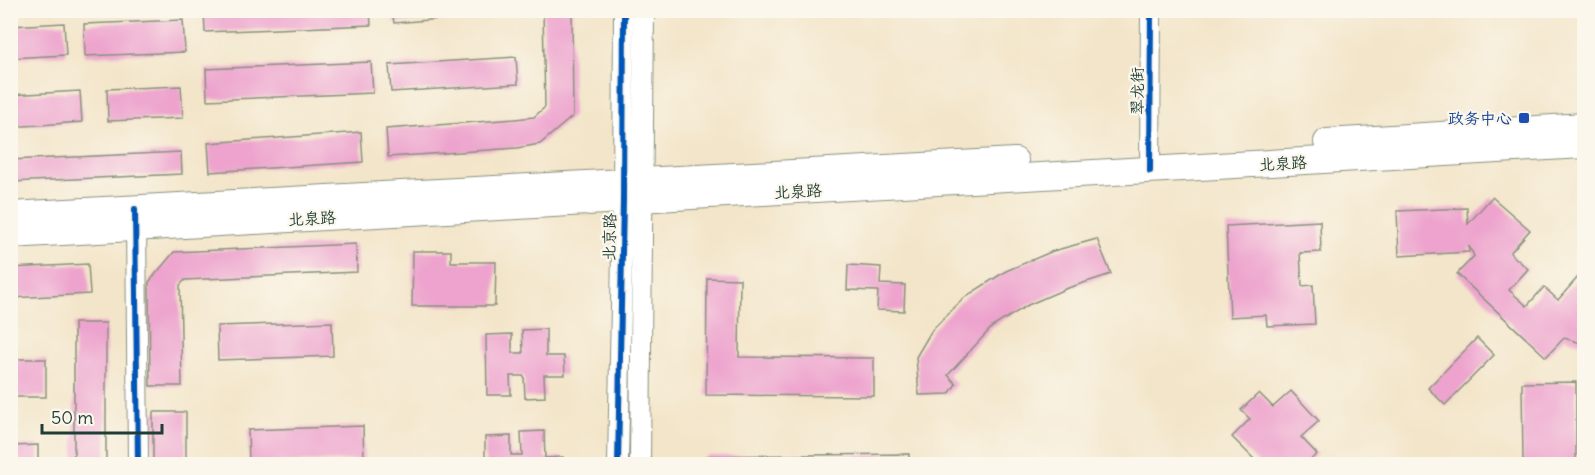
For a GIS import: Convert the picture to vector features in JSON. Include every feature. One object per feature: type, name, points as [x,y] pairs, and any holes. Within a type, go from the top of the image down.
[{"type":"main road","name":"北泉路","points":[[1150,162],[1584,126]]},
{"type":"main road","name":"北泉路","points":[[10,235],[136,218],[1150,162],[1584,145]]},
{"type":"main road","name":"北泉路","points":[[10,215],[136,218]]},
{"type":"street","name":"北京路","points":[[624,10],[633,190],[640,465]]},
{"type":"street","name":"北京路","points":[[618,465],[644,10]]},
{"type":"street","name":"翠龙街","points":[[1150,162],[1151,10]]},
{"type":"street","points":[[136,218],[138,465]]},
{"type":"building","points":[[204,10],[370,10],[371,25],[205,32]]},
{"type":"building","points":[[392,10],[523,10],[523,12],[394,23]]},
{"type":"building","points":[[543,10],[572,10],[573,116],[540,144],[517,148],[388,157],[386,129],[534,117],[545,107]]},
{"type":"building","points":[[183,20],[185,52],[85,56],[84,24]]},
{"type":"building","points":[[64,23],[66,55],[10,58],[10,26]]},
{"type":"building","points":[[516,57],[518,84],[391,92],[389,65]]},
{"type":"building","points":[[371,62],[373,93],[207,100],[206,69]]},
{"type":"building","points":[[181,86],[183,118],[108,121],[107,89]]},
{"type":"building","points":[[80,91],[82,122],[10,127],[10,95]]},
{"type":"building","points":[[361,132],[363,162],[210,172],[208,143]]},
{"type":"building","points":[[181,152],[182,174],[10,182],[10,160]]},
{"type":"building","points":[[1492,197],[1530,230],[1510,253],[1528,269],[1509,290],[1527,306],[1544,287],[1558,300],[1578,277],[1584,282],[1584,344],[1564,338],[1546,357],[1457,274],[1474,256],[1469,246],[1469,252],[1399,256],[1397,211],[1467,208],[1468,224]]},
{"type":"building","points":[[1320,221],[1321,252],[1300,253],[1302,286],[1313,285],[1315,324],[1267,326],[1266,315],[1230,317],[1226,226]]},
{"type":"building","points":[[1097,239],[1111,274],[1065,289],[1028,305],[992,327],[948,375],[956,384],[949,394],[919,395],[916,357],[932,330],[965,297],[1006,271],[1053,251]]},
{"type":"building","points":[[356,244],[357,272],[185,280],[180,285],[182,386],[150,386],[149,282],[174,252]]},
{"type":"building","points":[[413,251],[451,251],[451,262],[496,262],[495,306],[412,306]]},
{"type":"building","points":[[88,264],[90,294],[10,298],[10,268]]},
{"type":"building","points":[[848,265],[881,267],[880,284],[905,285],[904,311],[877,310],[878,291],[847,290]]},
{"type":"building","points":[[707,278],[740,279],[739,357],[874,358],[874,396],[706,395]]},
{"type":"building","points":[[332,322],[333,356],[218,360],[217,326]]},
{"type":"building","points":[[74,323],[106,323],[106,464],[74,464]]},
{"type":"building","points":[[546,329],[546,356],[564,356],[565,375],[544,375],[545,397],[525,398],[524,376],[510,376],[511,395],[487,395],[486,335],[512,334],[512,353],[523,353],[522,330]]},
{"type":"building","points":[[1477,338],[1494,355],[1445,405],[1428,388]]},
{"type":"building","points":[[10,359],[46,359],[46,397],[10,397]]},
{"type":"building","points":[[1576,382],[1576,464],[1523,464],[1522,383]]},
{"type":"building","points":[[1291,391],[1319,421],[1301,437],[1317,454],[1306,464],[1293,462],[1290,464],[1259,464],[1232,437],[1250,419],[1241,410],[1259,393],[1273,407]]},
{"type":"building","points":[[153,412],[186,412],[186,464],[153,464]]},
{"type":"building","points":[[363,426],[364,460],[249,464],[248,430]]},
{"type":"building","points":[[544,431],[545,458],[563,457],[563,464],[485,464],[485,437],[511,436],[511,455],[522,455],[521,432]]},
{"type":"building","points":[[38,445],[38,464],[10,464],[10,446]]},
{"type":"building","points":[[909,454],[909,464],[706,464],[706,456]]},
{"type":"cycle path","points":[[618,464],[624,10]]},
{"type":"cycle path","points":[[1150,171],[1151,10]]},
{"type":"cycle path","points":[[135,209],[138,464]]},
{"type":"place","name":"政务中心","points":[[1524,118]]}]
